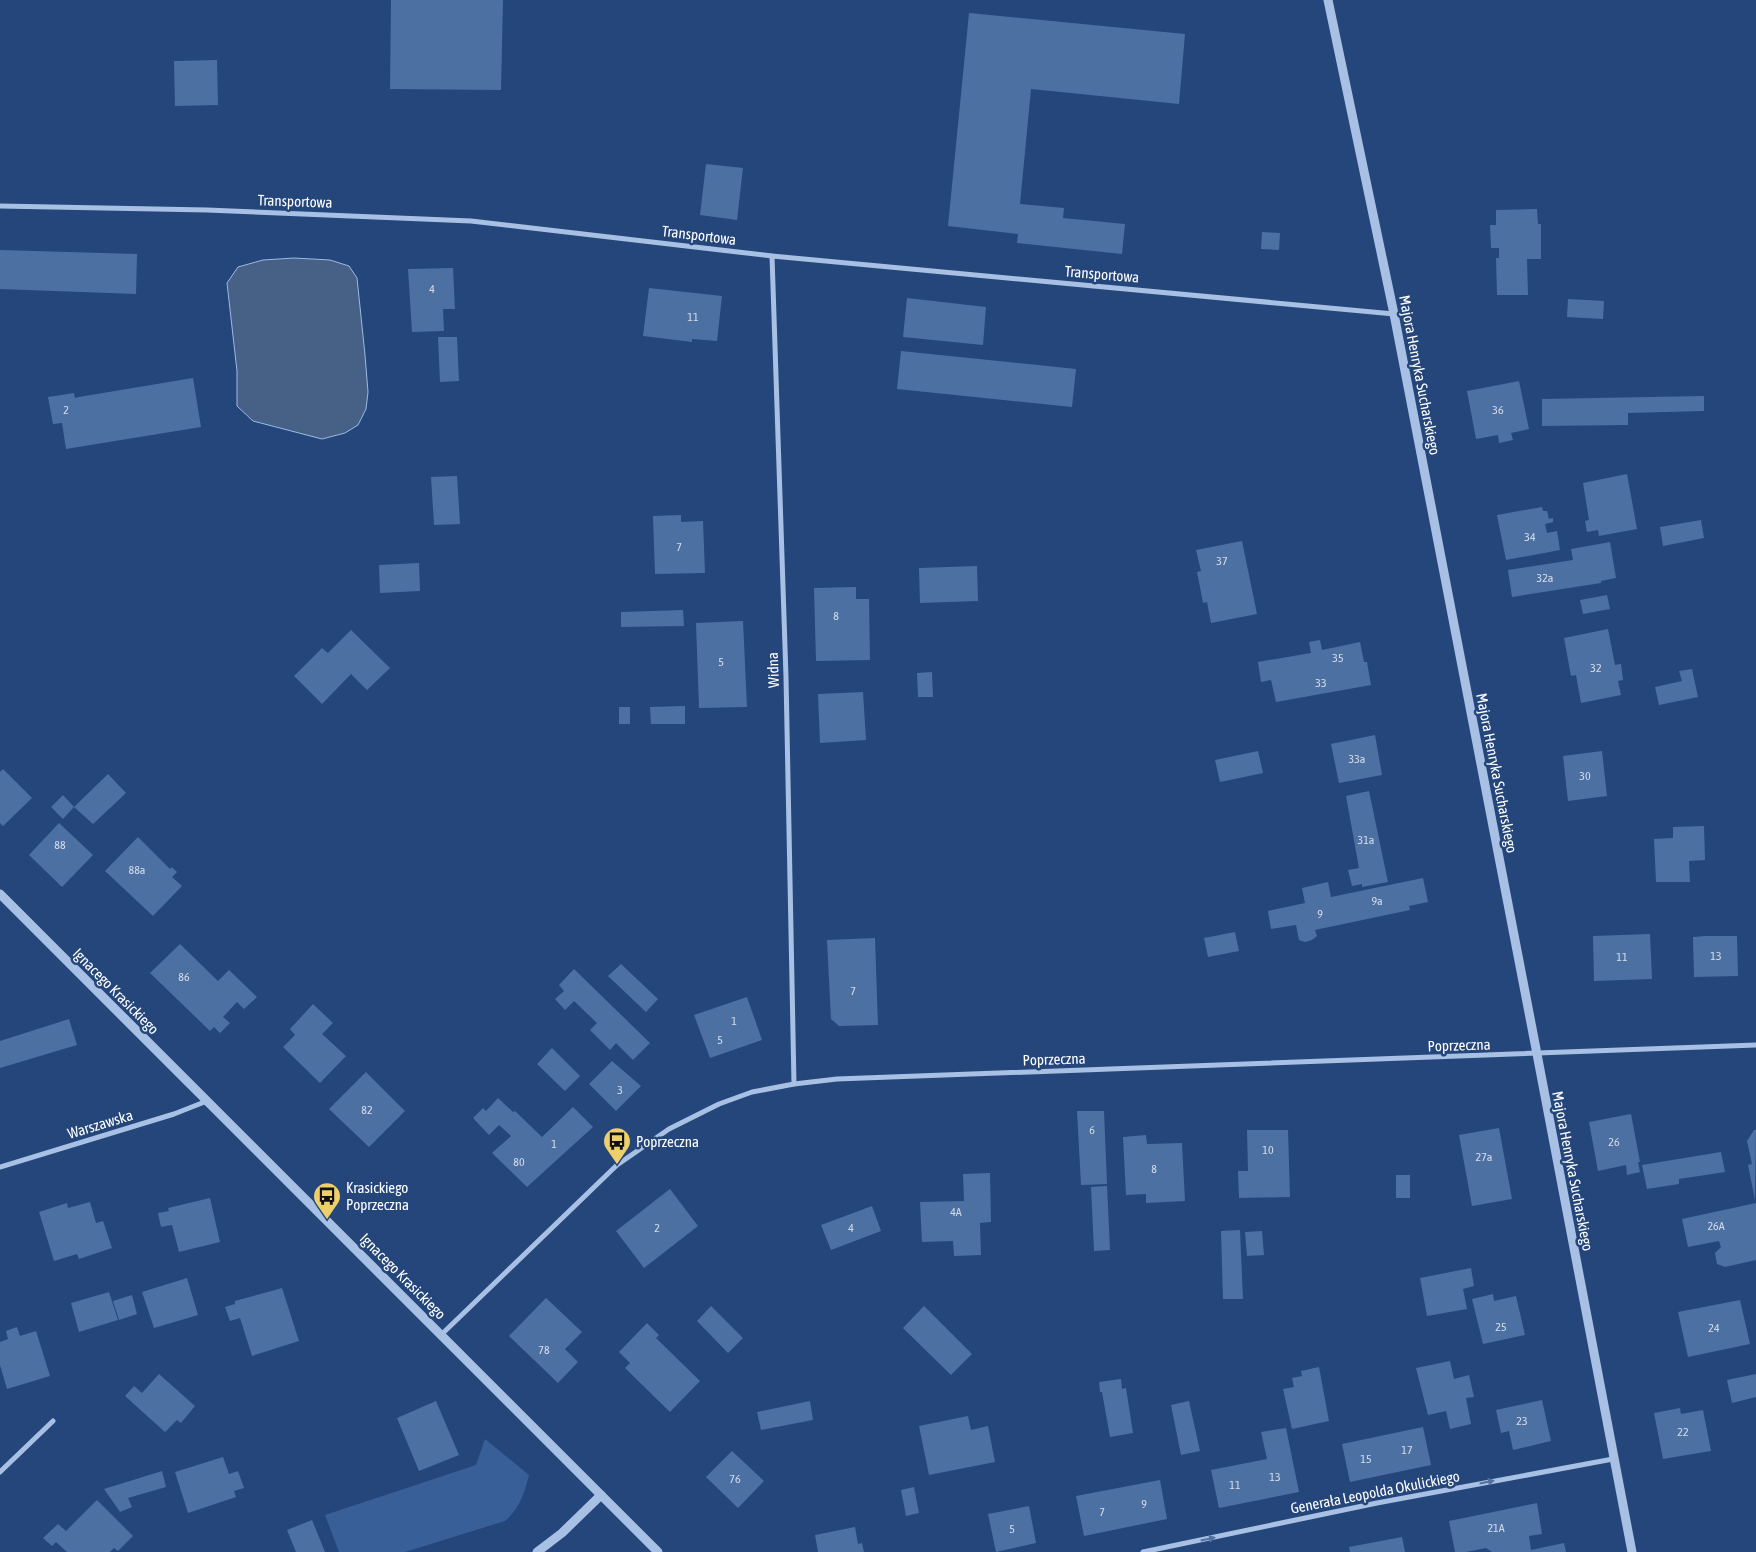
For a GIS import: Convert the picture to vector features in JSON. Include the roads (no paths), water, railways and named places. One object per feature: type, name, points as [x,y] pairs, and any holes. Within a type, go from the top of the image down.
[{"type":"street","name":"Majora Henryka Sucharskiego","points":[[1328,0],[1394,314],[1538,1054],[1632,1552]]},
{"type":"street","name":"Transportowa","points":[[0,206],[207,210],[471,221],[772,256],[1394,314]]},
{"type":"street","name":"Widna","points":[[772,256],[786,677],[794,1084]]},
{"type":"street","name":"Ignacego Krasickiego","points":[[0,894],[658,1552]]},
{"type":"street","name":"Poprzeczna","points":[[442,1334],[617,1165],[669,1129],[719,1104],[752,1092],[794,1084],[837,1079],[1756,1046]]},
{"type":"street","name":"Warszawska","points":[[0,1168],[174,1114],[207,1101]]},
{"type":"street","points":[[0,1472],[53,1421]]},
{"type":"street","name":"Generała Leopolda Okulickiego","points":[[1143,1552],[1377,1503],[1613,1458]]},
{"type":"street","points":[[537,1552],[562,1533],[601,1495]]},
{"type":"place","name":"Poprzeczna","points":[[617,1165]]},
{"type":"place","name":"Krasickiego Poprzeczna","points":[[327,1220]]}]
